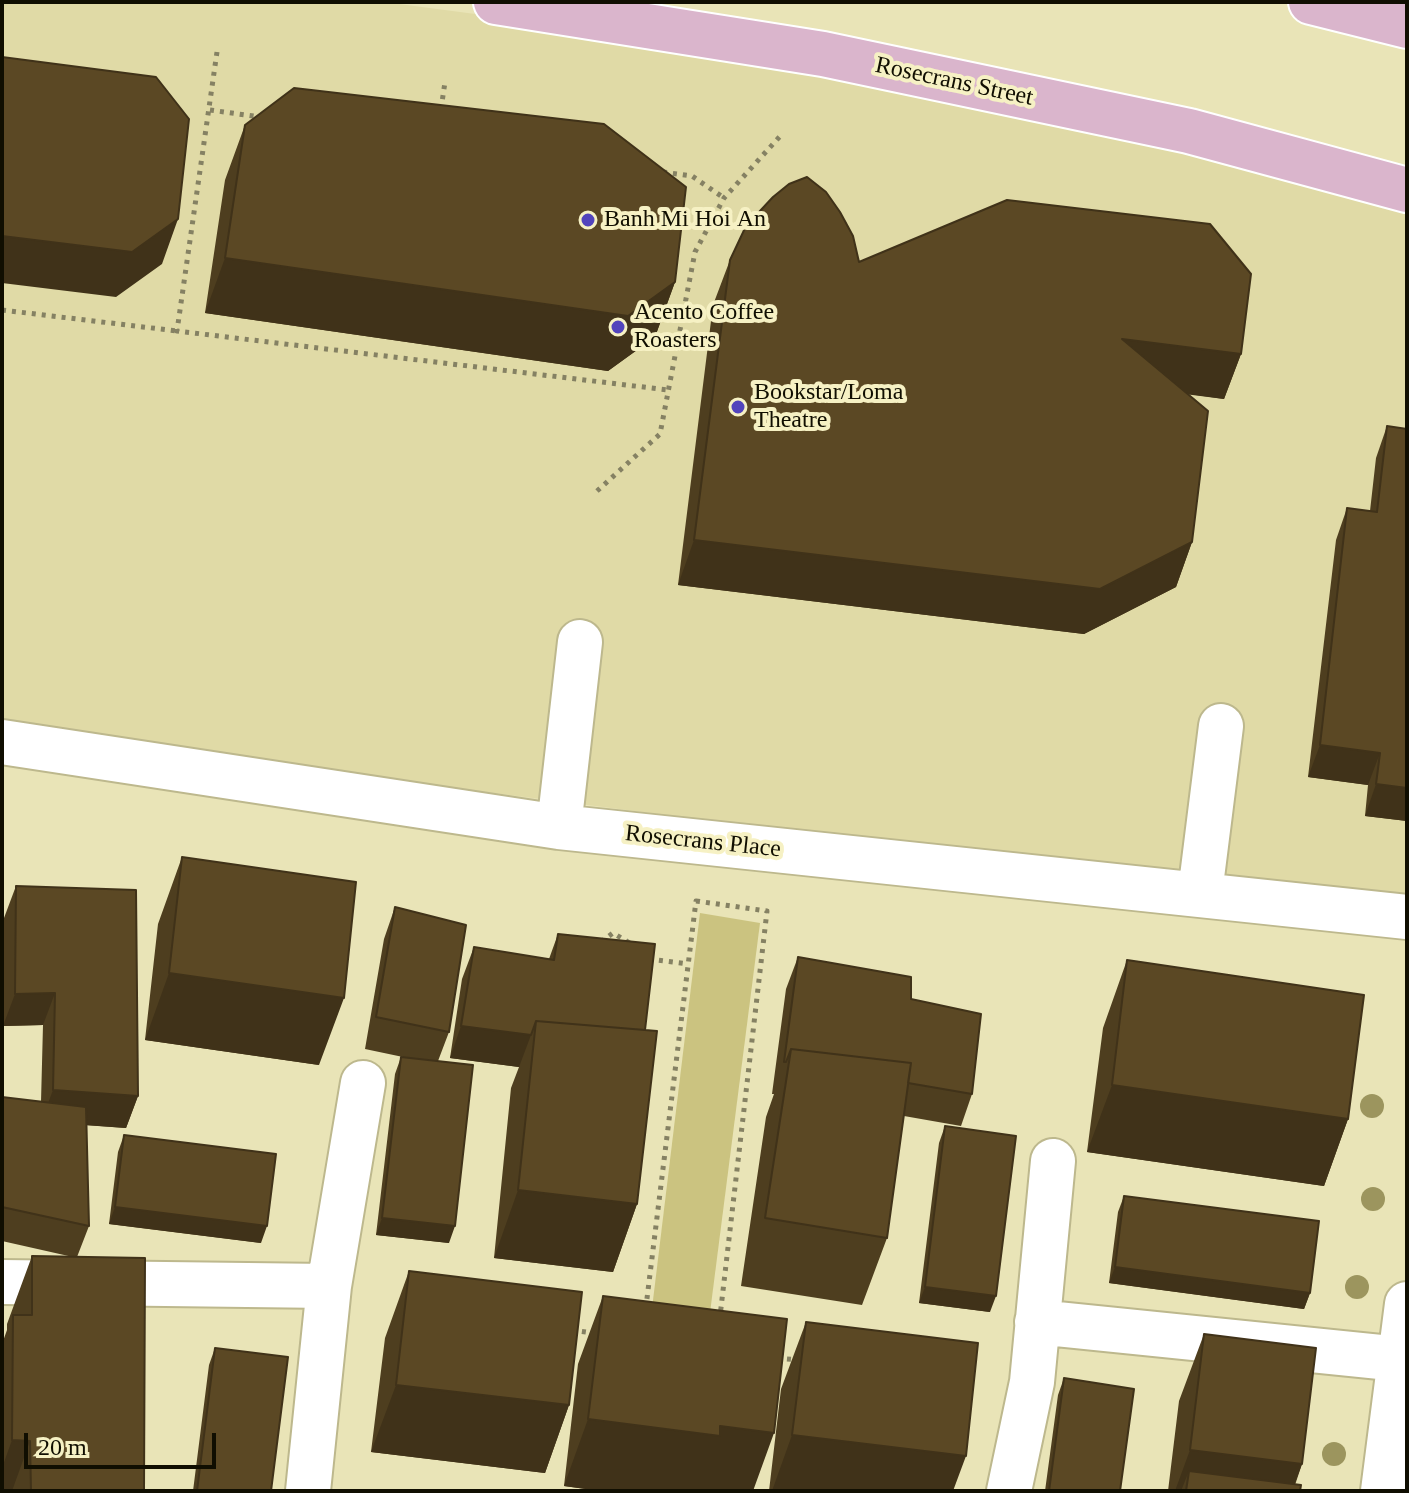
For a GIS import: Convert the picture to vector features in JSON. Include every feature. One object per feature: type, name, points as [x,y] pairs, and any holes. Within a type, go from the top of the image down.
[{"type":"main road","name":"Rosecrans Street","points":[[496,2],[823,54],[1189,131],[1407,190]]},
{"type":"main road","points":[[1311,2],[1407,26]]},
{"type":"street","points":[[559,827],[580,642]]},
{"type":"street","points":[[1200,893],[1221,726]]},
{"type":"street","name":"Rosecrans Place","points":[[2,742],[559,827],[1407,917]]},
{"type":"street","points":[[308,1491],[329,1286],[363,1083]]},
{"type":"street","points":[[1009,1491],[1032,1382],[1053,1161]]},
{"type":"street","points":[[2,1282],[329,1286]]},
{"type":"street","points":[[1383,1491],[1407,1304]]},
{"type":"street","points":[[1037,1322],[1400,1359]]},
{"type":"path","points":[[177,331],[217,52]]},
{"type":"path","points":[[441,111],[445,82]]},
{"type":"path","points":[[210,110],[270,118]]},
{"type":"path","points":[[597,491],[660,434],[695,252],[724,198],[783,133]]},
{"type":"path","points":[[662,172],[692,176],[724,198]]},
{"type":"path","points":[[2,310],[668,390]]},
{"type":"path","points":[[626,1337],[716,1351],[767,911],[696,901],[642,1339]]},
{"type":"path","points":[[598,944],[613,933],[629,941],[649,959],[688,964]]},
{"type":"path","points":[[563,1329],[595,1333]]},
{"type":"path","points":[[764,1356],[811,1362]]},
{"type":"shaded area","points":[[2,2],[384,2],[726,47],[1407,198],[1407,910],[2,730]]},
{"type":"shaded area","points":[[700,913],[760,923],[707,1336],[650,1325]]},
{"type":"building","points":[[2,57],[156,77],[189,119],[178,219],[132,252],[2,236]]},
{"type":"building","points":[[294,88],[604,124],[686,187],[675,282],[628,316],[225,258],[245,125]]},
{"type":"building","points":[[807,177],[826,192],[840,212],[853,236],[859,262],[1007,200],[1210,224],[1251,274],[1241,354],[1122,339],[1208,411],[1192,542],[1100,589],[694,540],[730,260],[746,226],[789,184]]},
{"type":"building","points":[[1387,426],[1407,429],[1407,788],[1376,784],[1380,753],[1320,745],[1347,508],[1377,512]]},
{"type":"building","points":[[182,857],[356,882],[344,998],[169,973]]},
{"type":"building","points":[[16,886],[136,890],[138,1096],[53,1090],[55,993],[15,994]]},
{"type":"building","points":[[395,907],[466,925],[449,1032],[376,1017]]},
{"type":"building","points":[[558,934],[655,944],[645,1030],[536,1021],[531,1035],[461,1026],[474,947],[554,960]]},
{"type":"building","points":[[798,957],[911,977],[911,999],[981,1014],[972,1094],[908,1083],[911,1063],[791,1049],[784,1062]]},
{"type":"building","points":[[1127,960],[1364,995],[1348,1119],[1112,1085]]},
{"type":"building","points":[[536,1021],[657,1031],[637,1204],[518,1190]]},
{"type":"building","points":[[791,1049],[911,1063],[887,1238],[765,1218]]},
{"type":"building","points":[[401,1057],[473,1065],[455,1226],[382,1218]]},
{"type":"building","points":[[2,1097],[86,1107],[89,1226],[2,1207]]},
{"type":"building","points":[[945,1126],[1016,1136],[996,1296],[925,1287]]},
{"type":"building","points":[[124,1135],[276,1154],[267,1226],[115,1207]]},
{"type":"building","points":[[1124,1196],[1319,1221],[1310,1293],[1115,1267]]},
{"type":"building","points":[[32,1256],[145,1258],[144,1491],[31,1491],[30,1441],[12,1440],[13,1315],[32,1315]]},
{"type":"building","points":[[409,1271],[582,1292],[569,1405],[396,1385]]},
{"type":"building","points":[[603,1296],[787,1319],[774,1433],[720,1426],[720,1436],[588,1419]]},
{"type":"building","points":[[806,1322],[978,1343],[966,1456],[792,1435]]},
{"type":"building","points":[[1204,1334],[1316,1348],[1302,1464],[1190,1450]]},
{"type":"building","points":[[215,1348],[288,1357],[271,1491],[197,1491]]},
{"type":"building","points":[[1064,1378],[1134,1389],[1120,1491],[1049,1491]]},
{"type":"building","points":[[1189,1471],[1301,1485],[1300,1491],[1186,1491]]},
{"type":"place","name":"Banh Mi Hoi An","points":[[588,220]]},
{"type":"place","name":"Acento Coffee Roasters","points":[[618,327]]},
{"type":"place","name":"Bookstar/Loma Theatre","points":[[738,407]]}]
